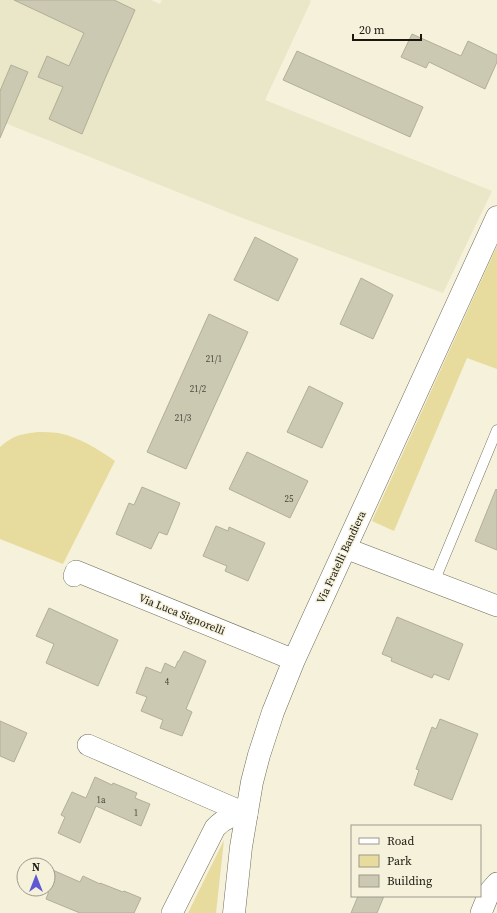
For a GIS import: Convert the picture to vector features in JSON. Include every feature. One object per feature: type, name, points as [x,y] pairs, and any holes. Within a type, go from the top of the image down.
[{"type":"street","name":"Via Fratelli Bandiera","points":[[234,913],[252,782],[272,712],[294,660],[497,217]]},
{"type":"street","points":[[345,548],[497,606]]},
{"type":"street","name":"Via Luca Signorelli","points":[[74,576],[76,571],[294,660]]},
{"type":"street","points":[[88,745],[247,814]]},
{"type":"street","points":[[172,913],[215,828],[226,819],[233,816],[247,814]]},
{"type":"street","points":[[481,913],[490,891],[497,883]]},
{"type":"lane","points":[[434,582],[497,430]]},
{"type":"shaded area","points":[[0,0],[151,0],[160,4],[162,0],[311,1],[265,100],[492,191],[443,293],[240,217],[0,121]]},
{"type":"green space","points":[[497,246],[497,369],[467,358],[394,531],[372,521]]},
{"type":"green space","points":[[39,432],[58,433],[81,440],[115,461],[63,564],[0,539],[0,447],[9,440],[18,436]]},
{"type":"green space","points":[[224,840],[216,913],[188,913]]},
{"type":"building","points":[[14,0],[114,0],[135,10],[82,134],[49,119],[63,87],[38,77],[47,56],[69,66],[84,33]]},
{"type":"building","points":[[412,34],[461,56],[468,41],[497,55],[497,62],[485,89],[429,62],[426,68],[401,57]]},
{"type":"building","points":[[297,51],[423,107],[410,137],[283,80]]},
{"type":"building","points":[[11,65],[28,72],[0,138],[0,91]]},
{"type":"building","points":[[255,237],[298,259],[278,301],[234,280]]},
{"type":"building","points":[[361,278],[393,295],[373,339],[340,324]]},
{"type":"building","points":[[209,314],[248,332],[186,469],[147,452]]},
{"type":"building","points":[[309,386],[343,403],[322,448],[287,432]]},
{"type":"building","points":[[247,452],[308,481],[290,518],[229,489]]},
{"type":"building","points":[[142,487],[180,503],[167,535],[159,532],[151,549],[116,534],[129,503],[134,505]]},
{"type":"building","points":[[496,489],[497,490],[497,550],[475,541]]},
{"type":"building","points":[[216,526],[228,531],[229,527],[265,543],[248,581],[225,571],[227,566],[203,556]]},
{"type":"building","points":[[49,608],[118,640],[98,686],[46,663],[54,644],[36,636]]},
{"type":"building","points":[[397,617],[463,644],[449,680],[434,674],[432,678],[391,661],[392,658],[382,654]]},
{"type":"building","points":[[184,651],[206,661],[186,709],[192,712],[182,736],[160,728],[163,720],[141,711],[147,697],[136,693],[146,667],[161,673],[165,663],[175,668]]},
{"type":"building","points":[[440,719],[478,734],[452,800],[414,785],[419,770],[416,769],[432,727],[436,729]]},
{"type":"building","points":[[0,721],[27,733],[14,762],[0,756]]},
{"type":"building","points":[[95,777],[112,785],[113,783],[137,793],[135,798],[150,804],[141,826],[96,806],[80,843],[58,833],[65,817],[61,815],[72,792],[86,798]]},
{"type":"building","points":[[56,872],[80,882],[83,876],[100,884],[141,898],[134,913],[80,913],[46,899],[47,897],[56,897]]},
{"type":"building","points":[[358,897],[384,897],[377,913],[351,913]]}]
